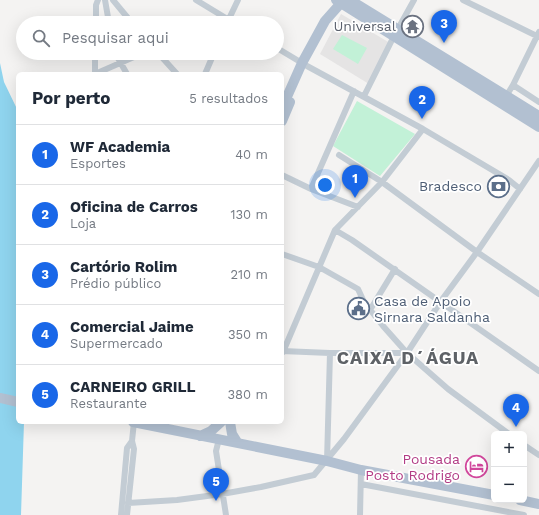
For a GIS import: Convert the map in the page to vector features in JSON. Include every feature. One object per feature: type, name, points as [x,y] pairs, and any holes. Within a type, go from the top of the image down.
[{"type":"main road","points":[[284,104],[305,65],[330,24],[332,13],[343,1],[504,99],[539,116]]},
{"type":"main road","points":[[284,115],[305,65]]},
{"type":"main road","points":[[504,99],[539,127]]},
{"type":"main road","points":[[0,398],[16,402]]},
{"type":"main road","points":[[154,424],[200,436],[237,442],[327,461],[361,470],[491,494]]},
{"type":"main road","points":[[200,436],[222,424]]},
{"type":"main road","points":[[220,440],[225,434],[225,424]]},
{"type":"main road","points":[[226,424],[237,442]]},
{"type":"main road","points":[[527,501],[539,504]]},
{"type":"street","points":[[96,16],[96,5],[98,0]]},
{"type":"street","points":[[105,0],[108,16]]},
{"type":"street","points":[[113,0],[126,16]]},
{"type":"street","points":[[196,0],[221,16]]},
{"type":"street","points":[[232,16],[238,0]]},
{"type":"street","points":[[364,96],[414,0]]},
{"type":"street","points":[[463,0],[538,35],[513,85],[504,99]]},
{"type":"street","points":[[284,52],[423,129],[509,180],[520,189]]},
{"type":"street","points":[[95,60],[95,72]]},
{"type":"street","points":[[118,60],[126,72]]},
{"type":"street","points":[[100,72],[128,60]]},
{"type":"street","points":[[164,60],[175,72]]},
{"type":"street","points":[[206,72],[211,60]]},
{"type":"street","points":[[513,85],[539,102]]},
{"type":"street","points":[[311,189],[354,91]]},
{"type":"street","points":[[284,350],[335,230],[382,182],[423,129]]},
{"type":"street","points":[[339,155],[382,182],[477,252],[539,294]]},
{"type":"street","points":[[128,504],[177,500],[261,488],[314,475],[327,461],[408,353],[441,301],[477,252],[539,161]]},
{"type":"street","points":[[284,176],[311,189],[358,207]]},
{"type":"street","points":[[335,230],[441,301],[539,371]]},
{"type":"street","points":[[284,255],[318,267],[358,289],[370,310],[408,353],[448,389],[505,431]]},
{"type":"street","points":[[370,310],[394,269]]},
{"type":"street","points":[[284,352],[330,354],[408,353]]},
{"type":"street","points":[[327,461],[330,354]]},
{"type":"street","points":[[127,515],[134,449],[132,441],[133,424]]},
{"type":"street","points":[[220,440],[216,451],[226,515]]},
{"type":"street","points":[[121,515],[127,448],[132,441]]},
{"type":"street","points":[[527,447],[539,455]]},
{"type":"street","points":[[360,515],[361,470]]},
{"type":"street","points":[[361,484],[524,515]]},
{"type":"shaded area","points":[[341,14],[390,43],[369,84],[320,54]]},
{"type":"green space","points":[[342,35],[367,48],[358,64],[333,49]]},
{"type":"green space","points":[[357,101],[415,134],[380,176],[333,146]]},
{"type":"water","points":[[0,63],[4,82],[16,107],[16,424],[24,424],[21,515],[0,515]]},
{"type":"place","name":"Universal","points":[[412,26]]},
{"type":"place","name":"Cartório Rolim","points":[[444,43]]},
{"type":"place","name":"Oficina de Carros","points":[[422,119]]},
{"type":"place","name":"Bradesco","points":[[498,186]]},
{"type":"place","name":"WF Academia","points":[[355,198]]},
{"type":"place","name":"Casa de Apoio Sirnara Saldanha","points":[[359,309]]},
{"type":"place","name":"Comercial Jaime","points":[[516,427]]},
{"type":"place","name":"Pousada Posto Rodrigo","points":[[476,467]]},
{"type":"place","name":"CARNEIRO GRILL","points":[[216,501]]},
{"type":"district","name":"CAIXA D´ÁGUA","points":[[408,357]]}]
